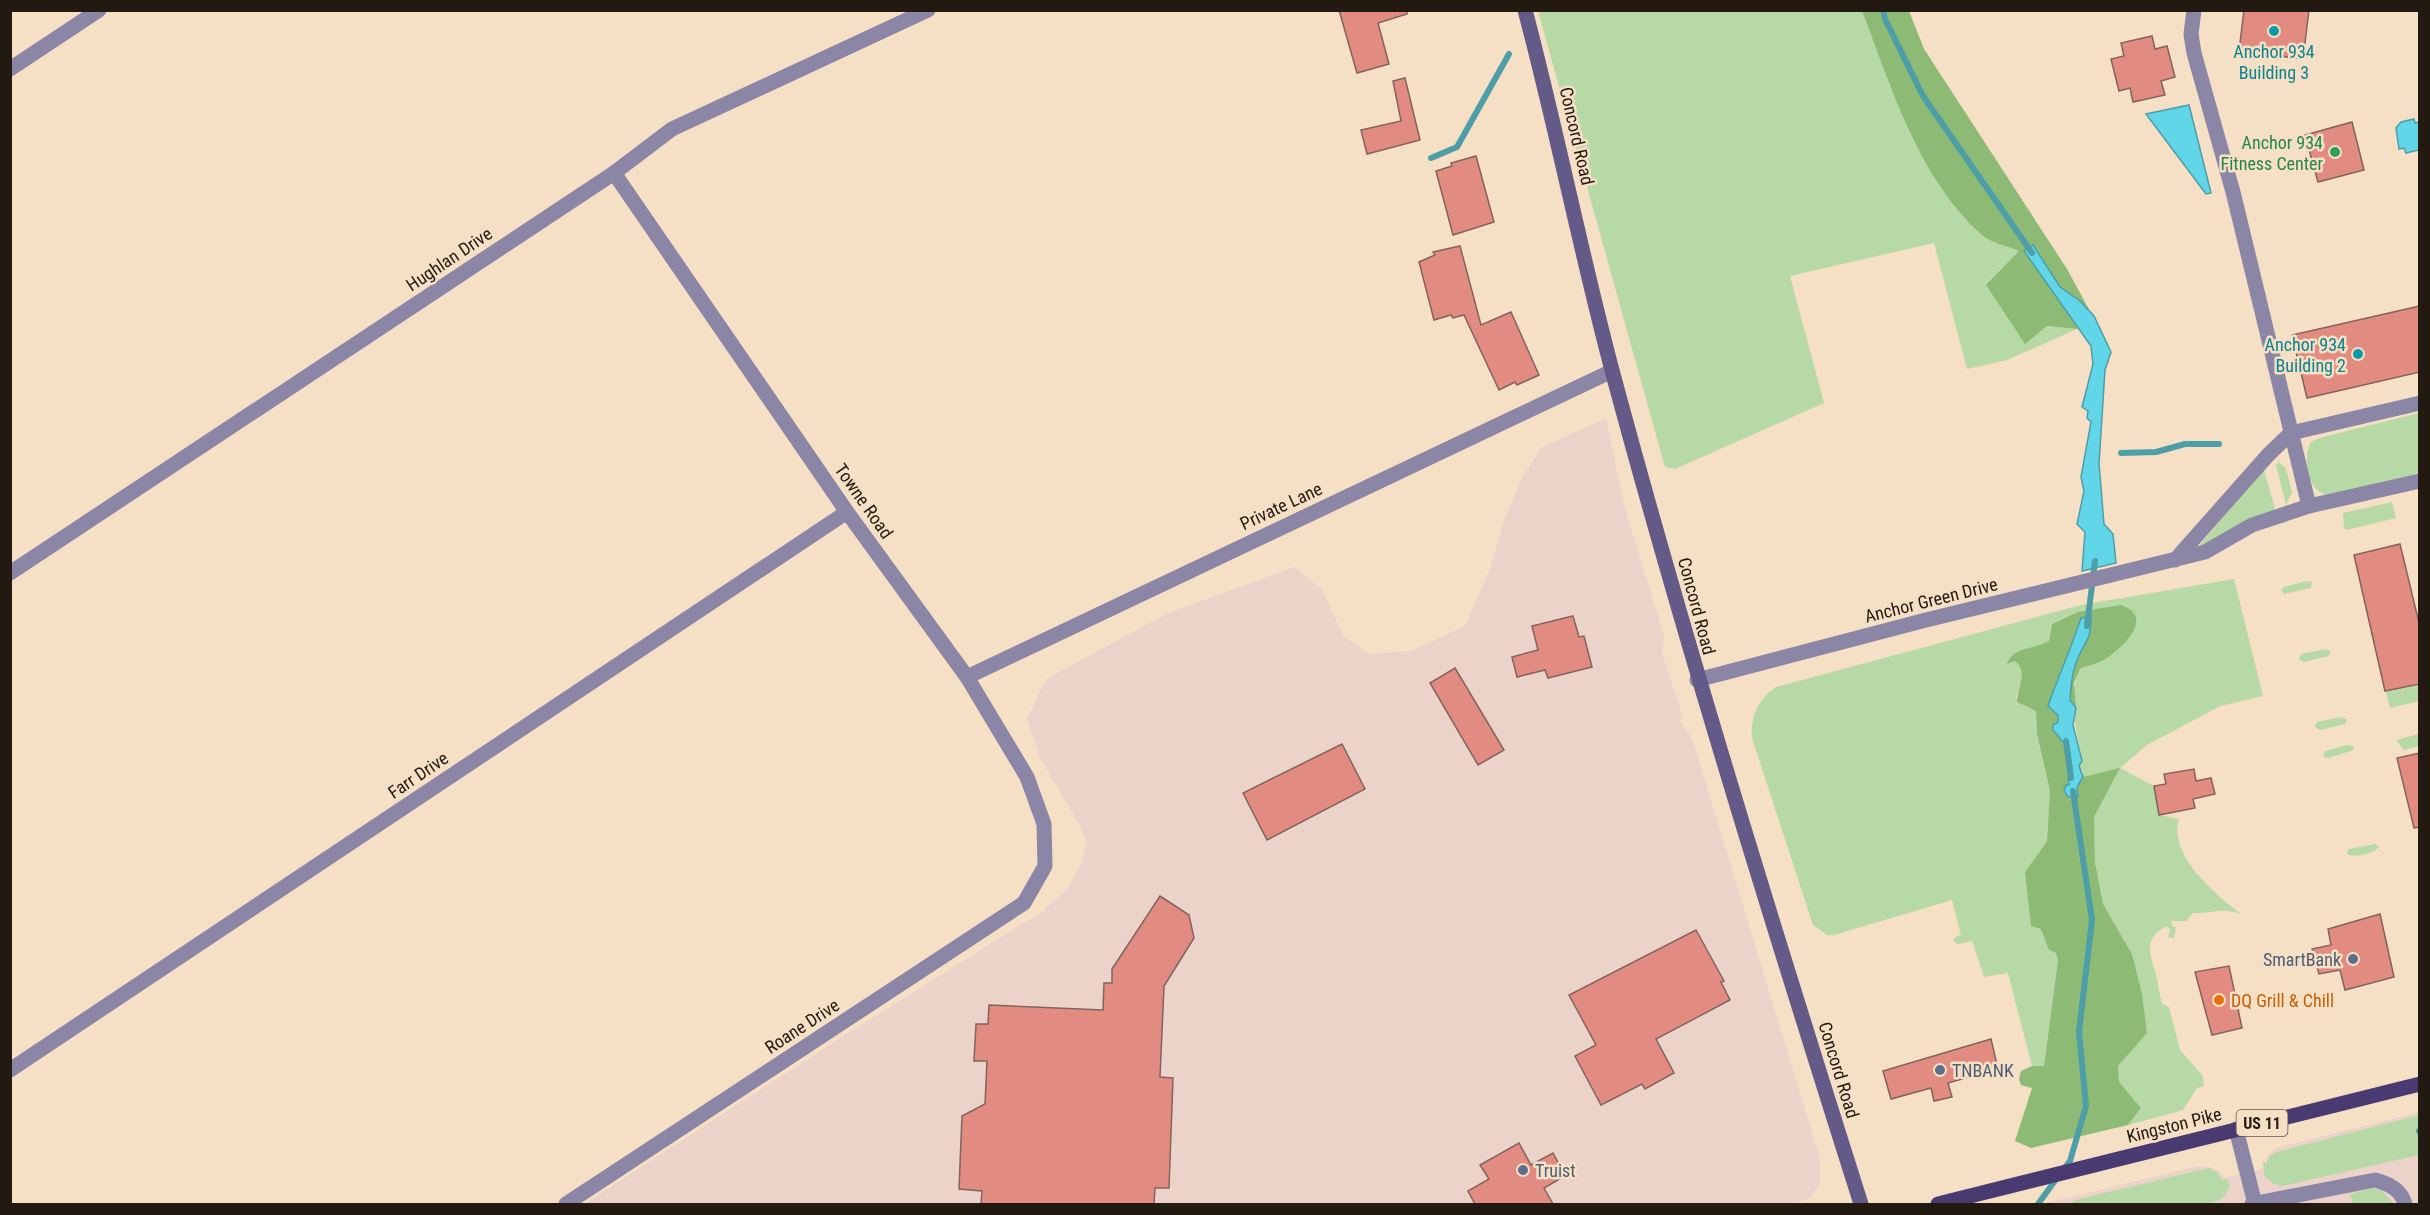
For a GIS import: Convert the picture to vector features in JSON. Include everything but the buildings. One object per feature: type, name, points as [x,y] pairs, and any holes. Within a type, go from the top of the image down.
[{"type":"main road","name":"Kingston Pike","points":[[1938,1204],[2420,1084]]},
{"type":"street","points":[[10,69],[99,10]]},
{"type":"street","name":"Hughlan Drive","points":[[10,573],[614,173],[672,129],[928,10]]},
{"type":"street","name":"Concord Road","points":[[1526,10],[1612,371],[1697,680],[1861,1204]]},
{"type":"street","points":[[2194,10],[2191,34],[2196,61],[2233,192],[2309,506]]},
{"type":"street","name":"Towne Road","points":[[614,173],[847,512],[967,676],[1027,777],[1044,824],[1045,866]]},
{"type":"street","name":"Private Lane","points":[[967,676],[1612,371]]},
{"type":"street","points":[[2175,560],[2268,455],[2291,433],[2420,403]]},
{"type":"street","points":[[2412,482],[2420,494]]},
{"type":"street","name":"Anchor Green Drive","points":[[1697,680],[2205,552],[2252,525],[2309,506],[2412,482]]},
{"type":"street","name":"Farr Drive","points":[[10,1070],[847,512]]},
{"type":"street","name":"Roane Drive","points":[[566,1204],[1024,903],[1045,866]]},
{"type":"street","points":[[2236,1129],[2253,1204],[2375,1180],[2387,1184],[2402,1194],[2405,1204]]},
{"type":"shaded area","points":[[1606,418],[1624,505],[1664,636],[1662,653],[1682,714],[1680,721],[1692,738],[1820,1159],[1820,1183],[1810,1198],[1791,1204],[584,1204],[856,1028],[1043,911],[1067,889],[1080,867],[1087,843],[1078,822],[1041,760],[1027,719],[1046,679],[1168,613],[1295,567],[1322,590],[1343,635],[1369,654],[1411,651],[1465,626],[1491,566],[1504,520],[1523,476],[1541,448]]},
{"type":"shaded area","points":[[2419,1112],[2419,1204],[2041,1204],[2199,1166],[2214,1168],[2224,1178],[2266,1168],[2267,1156],[2275,1148]]},
{"type":"green space","points":[[1538,11],[1862,11],[1900,108],[1983,236],[2020,251],[2025,343],[2046,326],[2077,329],[2007,360],[1967,369],[1934,243],[1790,276],[1824,403],[1675,469],[1665,467]]},
{"type":"green space","points":[[1862,11],[1909,11],[1924,49],[2067,269],[2092,315],[2077,329],[2047,326],[2025,344],[1986,285],[2019,251],[1982,235],[1940,187],[1896,101]]},
{"type":"green space","points":[[2419,413],[2419,474],[2327,495],[2315,487],[2308,473],[2307,464],[2308,448],[2311,442]]},
{"type":"green space","points":[[2279,462],[2286,469],[2292,492],[2286,505],[2276,465]]},
{"type":"green space","points":[[2264,470],[2275,509],[2198,547],[2259,474]]},
{"type":"green space","points":[[2392,502],[2396,518],[2346,530],[2344,528],[2343,513]]},
{"type":"green space","points":[[2234,579],[2263,696],[2220,706],[2147,745],[2120,768],[2154,786],[2159,815],[2179,819],[2177,833],[2180,847],[2187,860],[2207,885],[2241,914],[2222,911],[2193,913],[2186,921],[2171,921],[2172,926],[2176,927],[2174,938],[2168,937],[2170,930],[2167,926],[2160,930],[2152,940],[2150,951],[2162,1004],[2169,1007],[2180,1050],[2202,1075],[2204,1086],[2197,1088],[2183,1110],[2128,1125],[2141,1108],[2119,1082],[2118,1066],[2147,1032],[2132,954],[2103,904],[2095,862],[2094,817],[2119,769],[2083,777],[2079,766],[2082,761],[2074,703],[2076,680],[2080,669],[2105,659],[2078,612],[2052,624],[2049,641],[2039,647],[2018,651],[2008,664],[2015,661],[2022,673],[2016,698],[2024,706],[2036,710],[2037,734],[2050,791],[2047,841],[2025,872],[2049,950],[2056,953],[2058,960],[2044,1066],[2032,1066],[2008,973],[1984,977],[1972,941],[1958,944],[1953,941],[1955,937],[1961,935],[1952,900],[1834,935],[1827,935],[1813,925],[1752,738],[1754,715],[1760,703],[1776,687],[2081,605]]},
{"type":"green space","points":[[2306,581],[2312,582],[2311,588],[2284,594],[2281,590],[2284,587]]},
{"type":"green space","points":[[2121,605],[2131,610],[2136,617],[2136,624],[2128,639],[2107,658],[2080,669],[2074,683],[2076,708],[2070,700],[2072,679],[2076,663],[2089,637],[2091,619],[2081,618],[2048,706],[2058,715],[2062,743],[2069,748],[2072,768],[2068,779],[2077,787],[2083,777],[2120,768],[2094,817],[2095,862],[2103,904],[2132,954],[2142,994],[2147,1033],[2118,1066],[2119,1082],[2141,1108],[2128,1125],[2031,1148],[2015,1141],[2032,1088],[2021,1085],[2019,1079],[2021,1071],[2032,1066],[2044,1066],[2058,960],[2056,953],[2049,950],[2041,929],[2031,926],[2025,872],[2047,841],[2050,791],[2037,734],[2036,711],[2017,702],[2021,670],[2015,661],[2007,664],[2010,658],[2019,651],[2049,641],[2052,624],[2078,612]]},
{"type":"green space","points":[[2326,649],[2331,652],[2328,656],[2304,662],[2299,659],[2301,654]]},
{"type":"green space","points":[[2419,685],[2419,701],[2390,708],[2386,692]]},
{"type":"green space","points":[[2342,717],[2347,720],[2345,724],[2320,730],[2315,727],[2317,722]]},
{"type":"green space","points":[[2419,734],[2419,746],[2404,750],[2396,740]]},
{"type":"green space","points":[[2347,745],[2353,746],[2354,750],[2328,758],[2323,757],[2325,751]]},
{"type":"green space","points":[[2376,844],[2379,847],[2368,853],[2355,856],[2347,854],[2349,849]]},
{"type":"green space","points":[[2419,1115],[2419,1155],[2283,1186],[2274,1184],[2264,1175],[2263,1162],[2267,1163],[2269,1157],[2276,1152]]},
{"type":"green space","points":[[2209,1168],[2218,1173],[2222,1180],[2226,1179],[2230,1185],[2224,1196],[2210,1203],[2070,1204],[2075,1200]]},
{"type":"green space","points":[[2373,1188],[2381,1190],[2394,1204],[2353,1204],[2350,1194]]},
{"type":"water","points":[[2189,105],[2211,193],[2206,194],[2146,114]]},
{"type":"water","points":[[2414,119],[2415,123],[2419,122],[2419,150],[2406,153],[2404,148],[2399,149],[2396,128],[2401,122]]},
{"type":"water","points":[[2033,245],[2060,287],[2080,301],[2094,316],[2111,352],[2105,370],[2099,463],[2104,524],[2113,534],[2116,563],[2082,571],[2085,532],[2077,524],[2084,491],[2081,477],[2091,422],[2087,418],[2088,411],[2082,407],[2093,364],[2091,346],[2024,251]]},
{"type":"water","points":[[2081,618],[2091,618],[2090,632],[2074,668],[2070,700],[2076,708],[2073,725],[2082,761],[2079,766],[2083,777],[2077,787],[2078,797],[2068,797],[2064,790],[2066,785],[2069,785],[2068,779],[2072,768],[2069,748],[2053,730],[2053,725],[2058,722],[2058,715],[2048,706]]},
{"type":"waterway","points":[[1883,10],[1885,19],[1923,96],[2032,253]]},
{"type":"waterway","points":[[1431,158],[1457,147],[1509,54]]},
{"type":"waterway","points":[[2121,453],[2156,452],[2185,444],[2219,444]]},
{"type":"waterway","points":[[2087,626],[2095,561]]},
{"type":"waterway","points":[[2066,741],[2071,778]]},
{"type":"waterway","points":[[2063,1170],[2070,1161],[2086,1106],[2079,1032],[2092,920],[2073,791]]},
{"type":"waterway","points":[[2038,1204],[2057,1178]]},
{"type":"place","name":"Anchor 934 Building 3","points":[[2274,31]]},
{"type":"place","name":"Anchor 934 Fitness Center","points":[[2335,152]]},
{"type":"place","name":"Anchor 934 Building 2","points":[[2358,354]]},
{"type":"place","name":"SmartBank","points":[[2353,959]]},
{"type":"place","name":"DQ Grill & Chill","points":[[2219,1000]]},
{"type":"place","name":"TNBANK","points":[[1940,1070]]},
{"type":"place","name":"Truist","points":[[1523,1170]]}]
